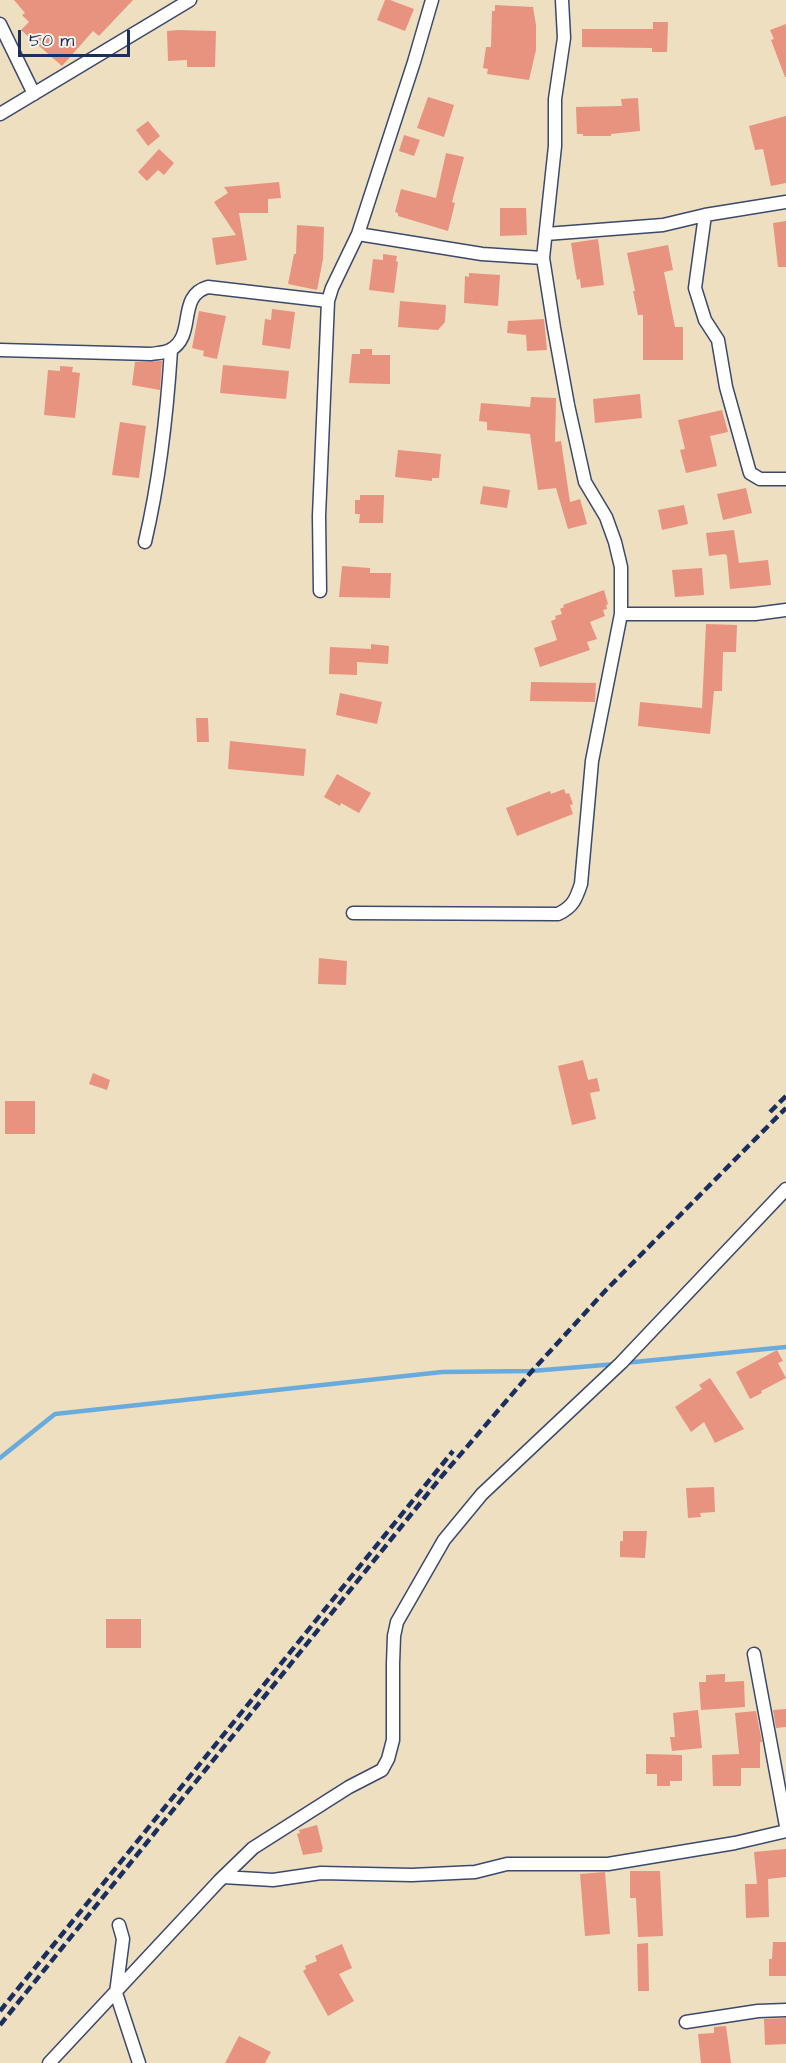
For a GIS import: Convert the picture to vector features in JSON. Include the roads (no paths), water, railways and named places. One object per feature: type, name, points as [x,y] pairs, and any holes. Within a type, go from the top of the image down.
[{"type":"street","points":[[0,114],[190,0]]},
{"type":"street","points":[[320,591],[319,516],[328,301],[358,234],[432,0]]},
{"type":"street","points":[[353,913],[558,914],[569,909],[576,900],[581,884],[592,761],[621,614],[621,567],[606,517],[585,482],[568,405],[543,258],[555,146],[555,99],[564,38],[562,0]]},
{"type":"street","points":[[0,24],[34,94]]},
{"type":"street","points":[[546,234],[663,225],[705,215],[786,202]]},
{"type":"street","points":[[705,215],[695,288],[705,320],[718,340],[726,387],[750,473],[760,479],[786,479]]},
{"type":"street","points":[[358,234],[482,254],[543,258]]},
{"type":"street","points":[[0,350],[151,354],[171,350],[183,338],[191,297],[199,290],[208,287],[328,301]]},
{"type":"street","points":[[145,542],[154,502],[166,416],[171,350]]},
{"type":"street","points":[[621,614],[755,614],[786,610]]},
{"type":"street","points":[[49,2063],[223,1877],[253,1848],[382,1770],[388,1759],[393,1740],[393,1664],[397,1622],[444,1540],[482,1494],[621,1363],[786,1189]]},
{"type":"street","points":[[754,1654],[786,1826]]},
{"type":"street","points":[[223,1877],[273,1880],[321,1873],[412,1875],[475,1872],[507,1864],[608,1864],[735,1843],[786,1831]]},
{"type":"street","points":[[119,1924],[123,1939],[116,1993],[139,2063]]},
{"type":"street","points":[[686,2022],[759,2011],[786,2010]]},
{"type":"waterway","points":[[624,1363],[786,1347]]},
{"type":"waterway","points":[[0,1458],[55,1414],[442,1372],[532,1371],[616,1364]]},
{"type":"railway","points":[[770,1112],[786,1096]]},
{"type":"railway","points":[[0,2025],[442,1476],[532,1371],[606,1290],[786,1108]]},
{"type":"railway","points":[[0,2011],[453,1451]]}]
